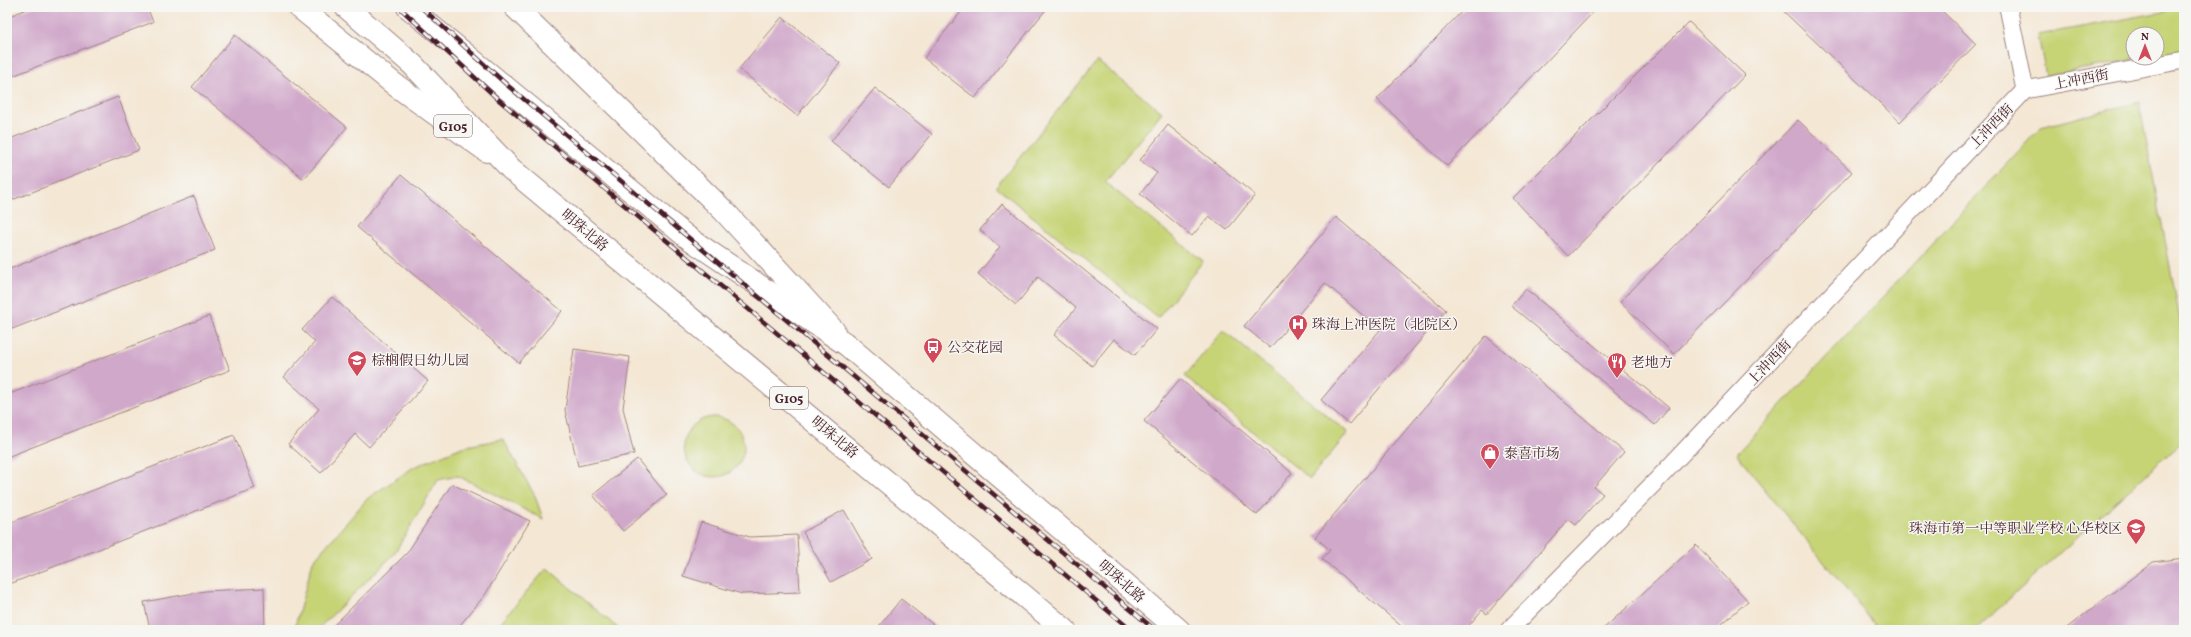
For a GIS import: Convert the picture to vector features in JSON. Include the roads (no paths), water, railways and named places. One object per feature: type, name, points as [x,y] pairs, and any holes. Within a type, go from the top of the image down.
[{"type":"main road","name":"明珠北路","points":[[299,7],[394,84],[511,169],[1065,630]]},
{"type":"main road","name":"明珠北路","points":[[346,7],[413,65],[511,169]]},
{"type":"main road","name":"明珠北路","points":[[408,7],[687,237],[847,345],[1179,630]]},
{"type":"main road","name":"明珠北路","points":[[515,7],[724,211],[847,345]]},
{"type":"street","points":[[2008,7],[2025,90]]},
{"type":"street","name":"上冲西街","points":[[2025,90],[2184,60]]},
{"type":"street","name":"上沖西街","points":[[1509,630],[1656,481],[2025,90]]},
{"type":"railway","points":[[399,7],[499,100],[1131,630]]},
{"type":"railway","points":[[421,7],[507,85],[1155,630]]},
{"type":"place","name":"珠海上冲医院（北院区）","points":[[1298,341]]},
{"type":"place","name":"公交花园","points":[[933,364]]},
{"type":"place","name":"棕榈假日幼儿园","points":[[357,377]]},
{"type":"place","name":"老地方","points":[[1617,379]]},
{"type":"place","name":"泰喜市场","points":[[1490,470]]},
{"type":"place","name":"珠海市第一中等职业学校 心华校区","points":[[2136,545]]}]
